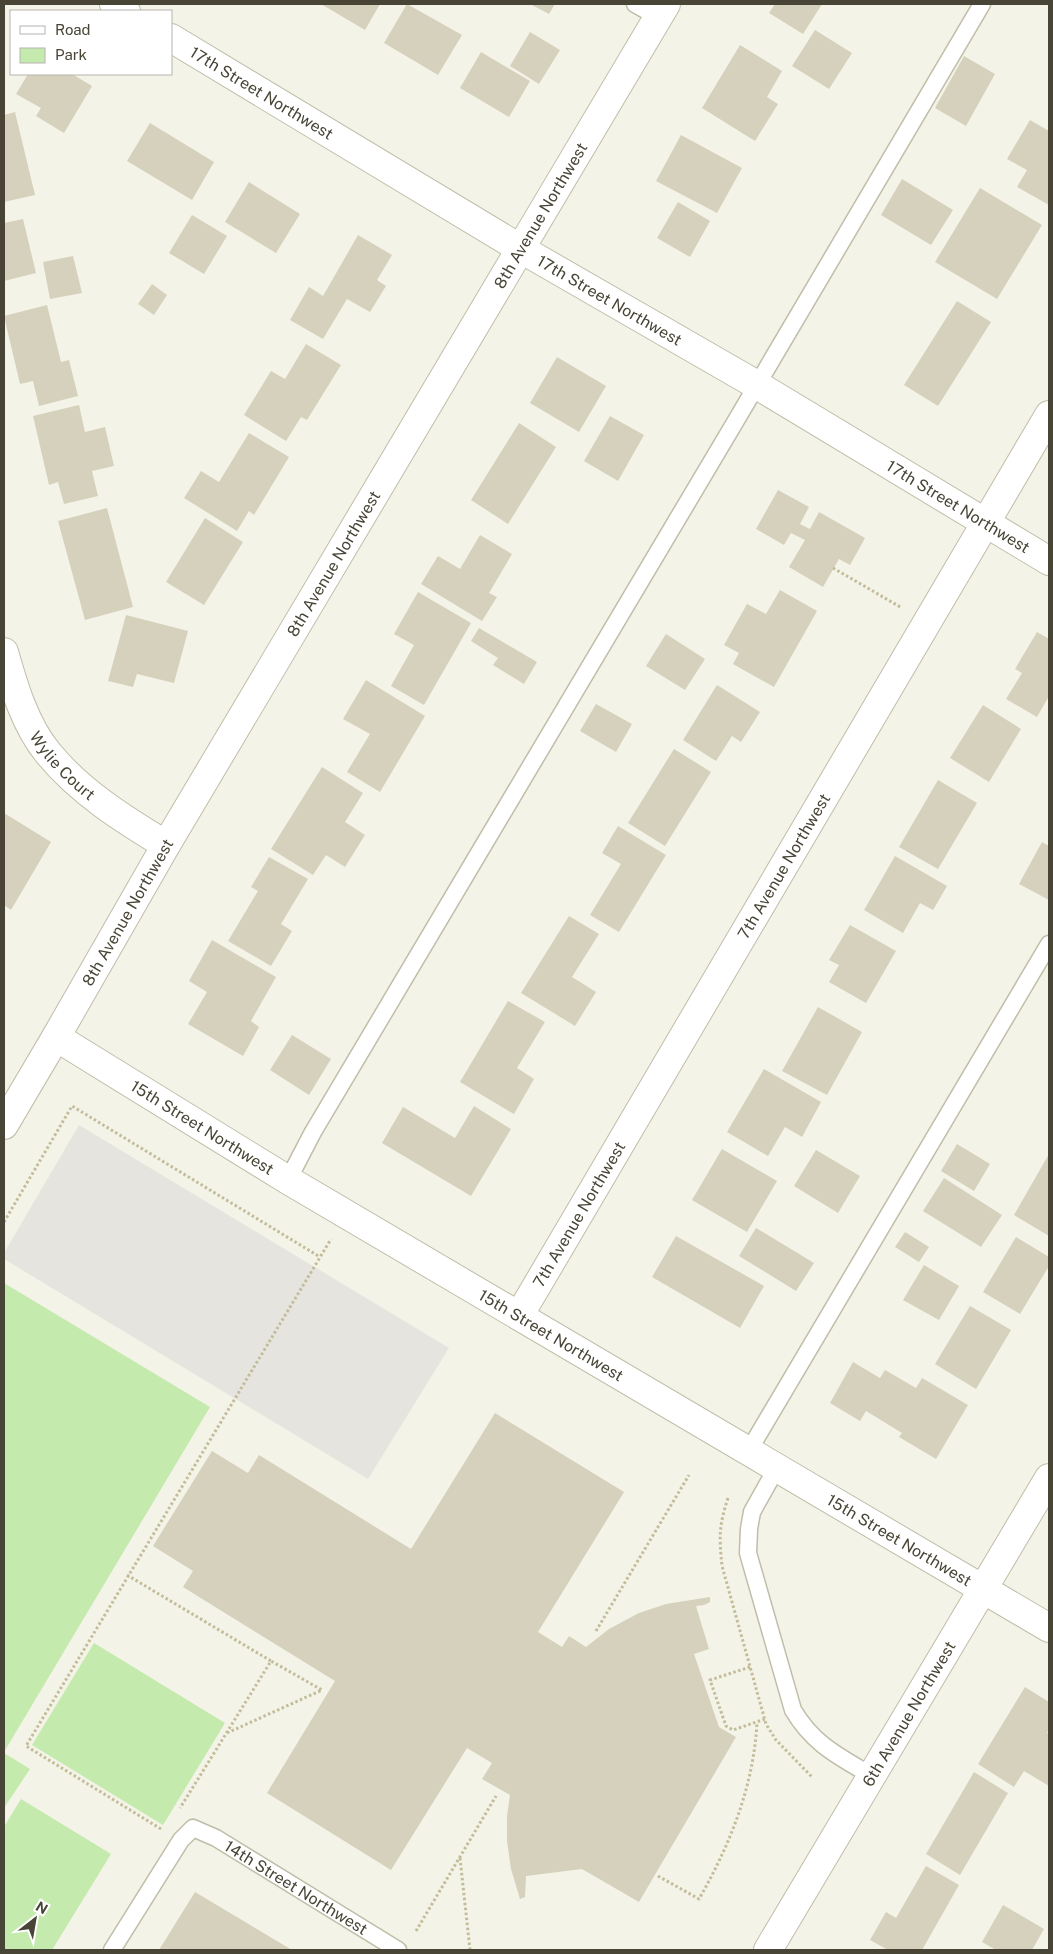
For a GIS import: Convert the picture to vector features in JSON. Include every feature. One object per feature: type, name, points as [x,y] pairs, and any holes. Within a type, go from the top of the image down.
[{"type":"street","name":"8th Avenue Northwest","points":[[4,1125],[166,845],[662,11]]},
{"type":"street","name":"17th Street Northwest","points":[[172,39],[522,249],[757,386],[1049,561]]},
{"type":"street","name":"7th Avenue Northwest","points":[[519,1316],[1049,415]]},
{"type":"street","name":"Wylie Court","points":[[4,652],[17,697],[47,752],[67,774],[100,803],[166,845]]},
{"type":"street","name":"15th Street Northwest","points":[[56,1037],[288,1180],[1049,1628]]},
{"type":"street","name":"6th Avenue Northwest","points":[[768,1950],[1049,1478]]},
{"type":"lane","points":[[635,4],[662,11]]},
{"type":"lane","points":[[288,1180],[313,1132],[982,4]]},
{"type":"lane","points":[[748,1452],[1049,944]]},
{"type":"lane","points":[[776,1469],[752,1512],[748,1552],[793,1710],[815,1740],[828,1750],[872,1776]]},
{"type":"lane","name":"14th Street Northwest","points":[[112,1950],[181,1840],[193,1828],[216,1838],[398,1950]]},
{"type":"path","points":[[833,568],[926,623]]},
{"type":"path","points":[[4,1222],[72,1106],[320,1257]]},
{"type":"path","points":[[165,1832],[26,1746],[332,1238]]},
{"type":"path","points":[[596,1631],[689,1475]]},
{"type":"path","points":[[127,1576],[322,1690],[226,1734]]},
{"type":"path","points":[[175,1816],[272,1662]]},
{"type":"path","points":[[750,1667],[710,1680],[726,1726],[734,1730],[765,1719]]},
{"type":"path","points":[[658,1876],[699,1899],[732,1836],[742,1805],[753,1757],[757,1722]]},
{"type":"path","points":[[416,1931],[496,1796]]},
{"type":"path","points":[[459,1857],[470,1950]]},
{"type":"green space","points":[[4,1283],[210,1407],[4,1752]]},
{"type":"green space","points":[[94,1643],[225,1723],[163,1825],[32,1745]]},
{"type":"green space","points":[[4,1753],[30,1769],[4,1808]]},
{"type":"green space","points":[[21,1799],[111,1854],[52,1950],[4,1950],[4,1827]]},
{"type":"shaded area","points":[[79,1125],[449,1348],[368,1479],[4,1259],[4,1253]]},
{"type":"building","points":[[321,4],[380,4],[365,30]]},
{"type":"building","points":[[407,4],[462,35],[438,75],[384,43]]},
{"type":"building","points":[[530,4],[555,4],[549,14]]},
{"type":"building","points":[[775,4],[822,4],[803,34],[769,13]]},
{"type":"building","points":[[815,30],[852,53],[829,89],[792,66]]},
{"type":"building","points":[[530,32],[560,50],[539,84],[510,66]]},
{"type":"building","points":[[740,45],[782,71],[767,97],[778,104],[755,141],[702,108]]},
{"type":"building","points":[[481,52],[530,81],[509,117],[460,88]]},
{"type":"building","points":[[964,56],[995,74],[966,126],[935,108]]},
{"type":"building","points":[[27,75],[74,75],[92,86],[64,133],[36,116],[41,108],[16,94]]},
{"type":"building","points":[[15,112],[35,195],[4,202],[4,115]]},
{"type":"building","points":[[1030,120],[1049,131],[1049,205],[1017,187],[1027,170],[1007,159]]},
{"type":"building","points":[[150,123],[214,162],[192,200],[127,161]]},
{"type":"building","points":[[681,135],[742,168],[717,213],[656,181]]},
{"type":"building","points":[[902,179],[953,210],[931,245],[881,215]]},
{"type":"building","points":[[249,182],[300,214],[276,253],[225,222]]},
{"type":"building","points":[[980,188],[1042,225],[997,299],[935,262]]},
{"type":"building","points":[[678,202],[710,221],[690,257],[657,238]]},
{"type":"building","points":[[192,215],[227,236],[204,274],[169,253]]},
{"type":"building","points":[[23,219],[36,273],[4,281],[4,223]]},
{"type":"building","points":[[358,235],[392,255],[377,280],[386,286],[370,312],[347,299],[323,339],[290,320],[309,287],[323,296]]},
{"type":"building","points":[[73,256],[82,293],[50,299],[43,262]]},
{"type":"building","points":[[152,284],[167,295],[154,315],[138,304]]},
{"type":"building","points":[[957,301],[991,322],[938,406],[904,385]]},
{"type":"building","points":[[47,305],[61,362],[69,360],[78,396],[39,406],[33,381],[20,384],[4,316]]},
{"type":"building","points":[[306,344],[341,365],[307,420],[301,417],[286,441],[244,415],[271,371],[285,379]]},
{"type":"building","points":[[557,357],[606,386],[579,432],[530,403]]},
{"type":"building","points":[[79,405],[85,432],[105,427],[114,466],[92,471],[98,496],[64,504],[58,482],[49,485],[33,416]]},
{"type":"building","points":[[610,416],[644,435],[618,481],[584,461]]},
{"type":"building","points":[[519,423],[556,447],[508,524],[471,500]]},
{"type":"building","points":[[249,433],[289,457],[254,515],[249,511],[237,531],[184,498],[201,471],[219,482]]},
{"type":"building","points":[[778,490],[809,507],[800,524],[810,529],[819,512],[865,538],[850,565],[839,559],[823,587],[789,567],[805,540],[791,533],[784,545],[756,529]]},
{"type":"building","points":[[107,508],[133,607],[85,620],[58,521]]},
{"type":"building","points":[[205,518],[243,542],[204,605],[166,582]]},
{"type":"building","points":[[480,535],[512,554],[489,593],[497,597],[482,621],[421,584],[438,556],[460,569]]},
{"type":"building","points":[[780,590],[817,611],[774,687],[733,664],[739,653],[724,645],[747,604],[766,614]]},
{"type":"building","points":[[418,592],[471,623],[424,705],[391,686],[414,645],[394,634]]},
{"type":"building","points":[[126,615],[188,631],[174,683],[137,674],[133,687],[108,681]]},
{"type":"building","points":[[479,628],[537,662],[524,684],[493,665],[498,658],[471,641]]},
{"type":"building","points":[[1037,632],[1049,639],[1049,696],[1037,717],[1006,699],[1022,673],[1015,669]]},
{"type":"building","points":[[666,634],[705,659],[685,690],[646,666]]},
{"type":"building","points":[[366,680],[425,716],[380,792],[347,772],[370,734],[343,719]]},
{"type":"building","points":[[717,685],[760,712],[741,742],[732,736],[716,761],[683,740]]},
{"type":"building","points":[[596,704],[632,724],[616,752],[580,731]]},
{"type":"building","points":[[983,705],[1021,729],[989,782],[950,758]]},
{"type":"building","points":[[674,749],[711,772],[665,846],[628,823]]},
{"type":"building","points":[[322,767],[363,793],[345,822],[365,835],[345,867],[326,855],[313,875],[271,849]]},
{"type":"building","points":[[938,780],[977,803],[938,869],[899,847]]},
{"type":"building","points":[[4,813],[51,842],[11,910],[4,905]]},
{"type":"building","points":[[618,826],[666,855],[619,932],[590,915],[621,864],[602,853]]},
{"type":"building","points":[[1042,842],[1049,846],[1049,900],[1019,884]]},
{"type":"building","points":[[895,856],[947,886],[933,910],[920,903],[903,933],[864,910]]},
{"type":"building","points":[[269,857],[308,879],[281,924],[292,931],[271,966],[228,941],[258,891],[251,887]]},
{"type":"building","points":[[569,916],[599,934],[572,977],[596,992],[575,1026],[521,993]]},
{"type":"building","points":[[850,925],[896,951],[866,1003],[829,982],[839,965],[829,960]]},
{"type":"building","points":[[212,940],[276,977],[251,1021],[259,1027],[243,1056],[188,1024],[207,992],[189,981]]},
{"type":"building","points":[[508,1001],[545,1022],[517,1068],[534,1079],[514,1114],[460,1082]]},
{"type":"building","points":[[818,1007],[862,1032],[827,1095],[782,1071]]},
{"type":"building","points":[[292,1035],[331,1059],[309,1095],[270,1070]]},
{"type":"building","points":[[764,1069],[821,1102],[802,1137],[785,1127],[768,1156],[727,1132]]},
{"type":"building","points":[[474,1106],[511,1129],[471,1196],[382,1143],[403,1107],[455,1138]]},
{"type":"building","points":[[957,1144],[990,1164],[974,1191],[941,1171]]},
{"type":"building","points":[[722,1149],[777,1181],[747,1232],[692,1200]]},
{"type":"building","points":[[816,1150],[860,1176],[838,1213],[794,1186]]},
{"type":"building","points":[[1049,1154],[1049,1236],[1014,1215]]},
{"type":"building","points":[[944,1178],[1002,1215],[981,1247],[923,1211]]},
{"type":"building","points":[[756,1228],[814,1263],[796,1291],[739,1256]]},
{"type":"building","points":[[905,1232],[929,1247],[919,1262],[895,1247]]},
{"type":"building","points":[[676,1236],[764,1286],[740,1328],[652,1277]]},
{"type":"building","points":[[1016,1237],[1049,1257],[1049,1266],[1020,1314],[983,1292]]},
{"type":"building","points":[[924,1265],[959,1286],[939,1320],[903,1300]]},
{"type":"building","points":[[970,1306],[1011,1330],[976,1389],[935,1364]]},
{"type":"building","points":[[853,1362],[880,1378],[885,1370],[916,1388],[922,1378],[968,1405],[936,1459],[899,1437],[902,1433],[866,1411],[860,1421],[830,1403]]},
{"type":"building","points":[[495,1413],[624,1492],[538,1632],[562,1647],[569,1636],[586,1647],[609,1629],[639,1613],[666,1604],[710,1597],[710,1602],[696,1606],[709,1649],[694,1654],[719,1727],[736,1737],[639,1902],[582,1869],[526,1876],[525,1897],[520,1899],[511,1869],[507,1841],[507,1816],[510,1795],[482,1779],[492,1763],[467,1748],[391,1870],[267,1793],[335,1681],[183,1587],[193,1571],[153,1546],[212,1451],[248,1473],[259,1455],[411,1549]]},
{"type":"building","points":[[1025,1687],[1049,1702],[1049,1729],[1047,1733],[1049,1734],[1049,1786],[1024,1771],[1014,1787],[978,1764]]},
{"type":"building","points":[[974,1772],[1008,1793],[960,1875],[926,1854]]},
{"type":"building","points":[[926,1866],[959,1885],[922,1950],[888,1950],[870,1940],[886,1912],[896,1918]]},
{"type":"building","points":[[195,1892],[292,1950],[159,1950]]},
{"type":"building","points":[[1003,1905],[1044,1929],[1032,1950],[996,1950],[982,1942]]}]
